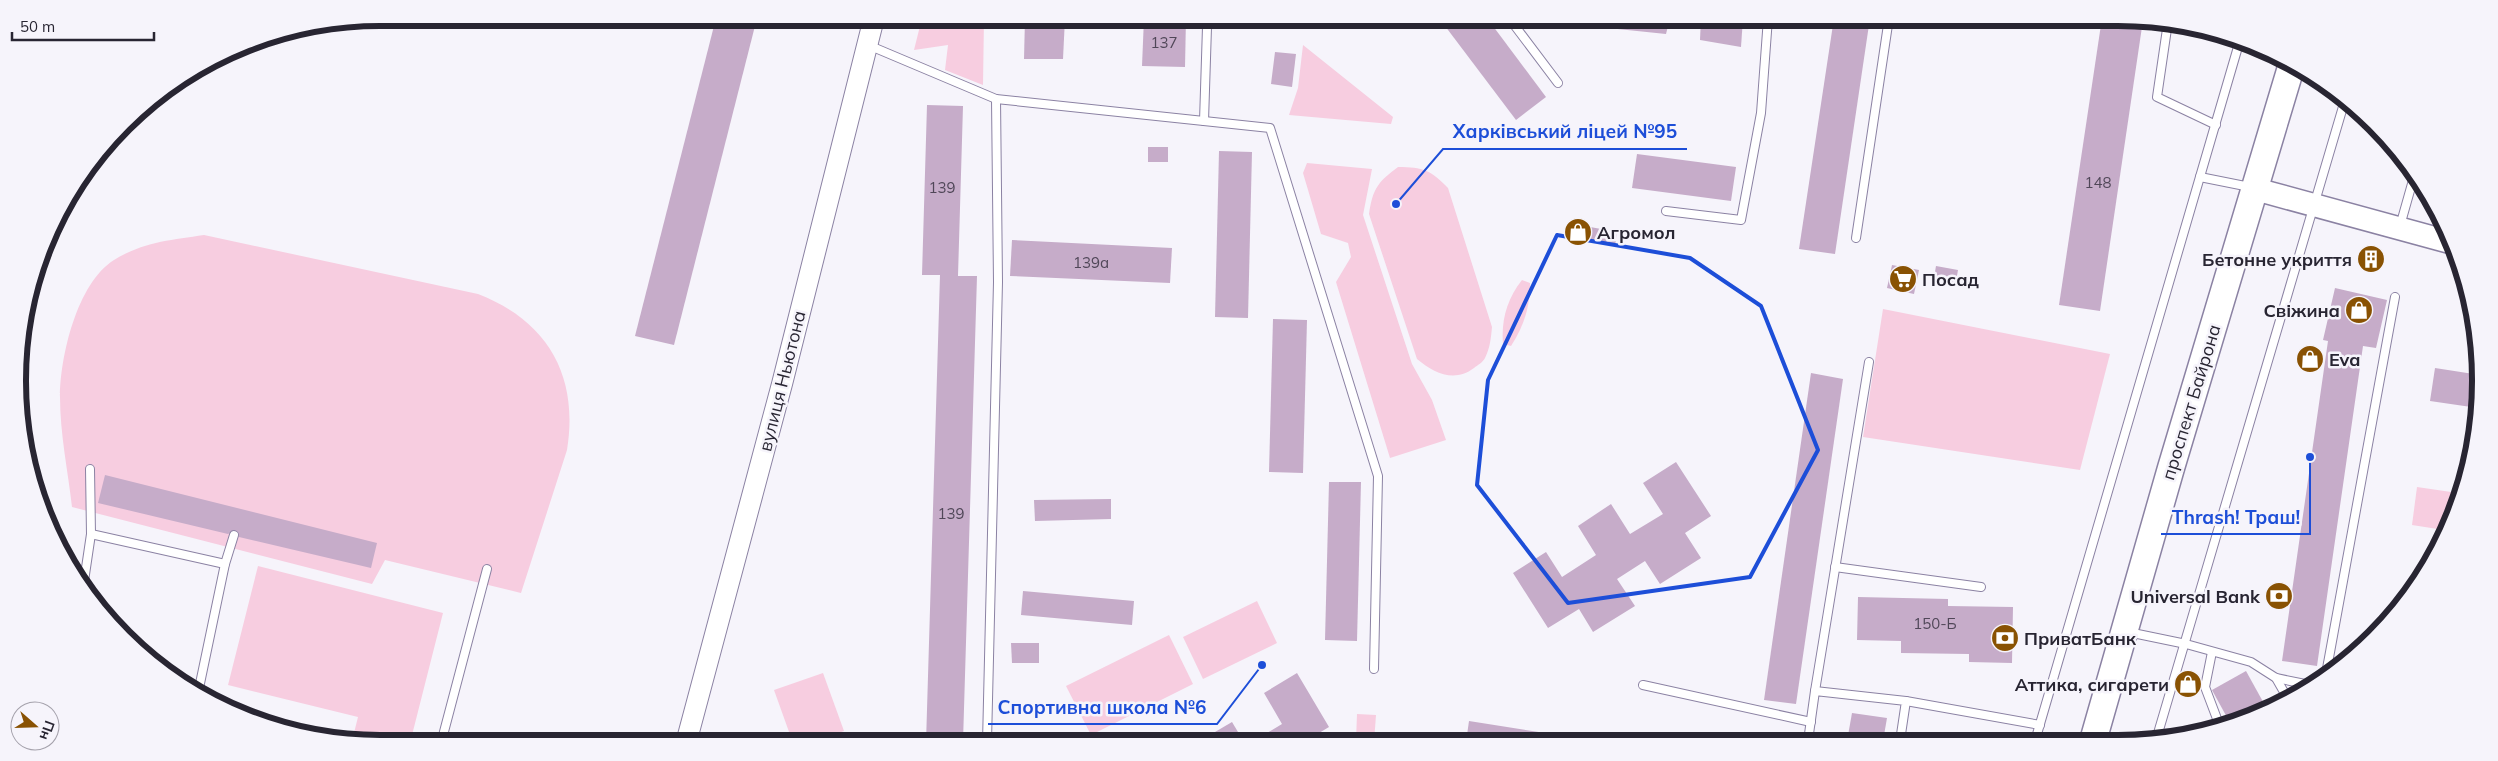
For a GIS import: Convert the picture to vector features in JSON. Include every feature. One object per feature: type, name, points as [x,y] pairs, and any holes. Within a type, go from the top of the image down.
[{"type":"main road","name":"проспект Байрона","points":[[2093,735],[2290,71]]},
{"type":"main road","points":[[2255,188],[2443,241]]},
{"type":"street","name":"вулиця Ньютона","points":[[688,735],[782,384],[872,26]]},
{"type":"lane","points":[[1515,26],[1558,83]]},
{"type":"lane","points":[[1666,211],[1741,220],[1761,112],[1767,26]]},
{"type":"lane","points":[[1856,238],[1888,26]]},
{"type":"lane","points":[[1204,121],[1207,27]]},
{"type":"lane","points":[[2167,30],[2157,97],[2216,125]]},
{"type":"lane","points":[[866,44],[996,98],[1270,128],[1378,476],[1374,670]]},
{"type":"lane","points":[[2037,735],[2238,48]]},
{"type":"lane","points":[[986,735],[998,282],[996,98]]},
{"type":"lane","points":[[2158,732],[2316,204],[2343,107]]},
{"type":"lane","points":[[2200,177],[2255,188]]},
{"type":"lane","points":[[2399,228],[2412,184]]},
{"type":"lane","points":[[2328,664],[2395,297]]},
{"type":"lane","points":[[1809,735],[1869,362]]},
{"type":"lane","points":[[86,576],[91,534],[90,469]]},
{"type":"lane","points":[[91,534],[225,564]]},
{"type":"lane","points":[[200,685],[225,564],[234,536]]},
{"type":"lane","points":[[1835,567],[1981,587]]},
{"type":"lane","points":[[442,735],[487,569]]},
{"type":"lane","points":[[2124,631],[2186,644],[2251,662],[2276,678],[2301,683]]},
{"type":"lane","points":[[2212,652],[2205,688],[2218,720]]},
{"type":"lane","points":[[2276,678],[2284,693]]},
{"type":"lane","points":[[1643,685],[1811,722]]},
{"type":"lane","points":[[1815,691],[1906,701],[2040,725]]},
{"type":"lane","points":[[1901,735],[1906,701]]},
{"type":"highlighted area","points":[[1557,235],[1690,258],[1761,306],[1818,450],[1750,577],[1568,603],[1477,485],[1488,380]]},
{"type":"shaded area","points":[[920,26],[984,26],[983,85],[945,70],[948,45],[914,50]]},
{"type":"shaded area","points":[[1303,45],[1393,117],[1391,124],[1289,115],[1298,88]]},
{"type":"shaded area","points":[[1307,163],[1372,169],[1363,215],[1412,364],[1432,400],[1446,440],[1390,458],[1336,282],[1351,257],[1348,243],[1321,234],[1303,173]]},
{"type":"shaded area","points":[[1398,167],[1420,169],[1431,173],[1448,188],[1492,327],[1489,347],[1484,359],[1474,368],[1459,375],[1437,372],[1417,359],[1369,214],[1372,198],[1378,186]]},
{"type":"shaded area","points":[[204,235],[478,294],[502,305],[523,319],[540,336],[553,354],[563,375],[568,398],[569,423],[567,450],[521,593],[385,560],[372,584],[72,507],[63,439],[60,397],[67,342],[81,303],[90,285],[101,271],[114,260],[147,245]]},
{"type":"shaded area","points":[[1522,280],[1530,283],[1529,300],[1523,324],[1511,346],[1503,344],[1504,318],[1512,295]]},
{"type":"shaded area","points":[[1883,309],[2110,354],[2080,470],[1863,437]]},
{"type":"shaded area","points":[[2417,487],[2454,492],[2439,529],[2412,525]]},
{"type":"shaded area","points":[[258,566],[443,613],[412,735],[354,734],[358,717],[228,685]]},
{"type":"shaded area","points":[[1257,601],[1277,643],[1203,679],[1183,637]]},
{"type":"shaded area","points":[[1169,635],[1193,684],[1091,735],[1066,686]]},
{"type":"shaded area","points":[[823,673],[844,731],[833,735],[790,735],[774,690]]},
{"type":"shaded area","points":[[1357,714],[1376,715],[1375,735],[1356,735]]},
{"type":"building","points":[[714,26],[755,26],[674,345],[635,336]]},
{"type":"building","points":[[1025,26],[1065,26],[1063,59],[1024,59]]},
{"type":"building","points":[[1144,26],[1186,26],[1185,67],[1142,66]]},
{"type":"building","points":[[1445,26],[1493,26],[1546,97],[1516,120]]},
{"type":"building","points":[[1608,26],[1668,26],[1666,34],[1608,28]]},
{"type":"building","points":[[1701,26],[1742,26],[1741,47],[1700,40]]},
{"type":"building","points":[[1833,26],[1869,26],[1835,254],[1799,249]]},
{"type":"building","points":[[2101,26],[2142,27],[2100,311],[2059,305]]},
{"type":"building","points":[[1275,52],[1296,54],[1292,87],[1271,84]]},
{"type":"building","points":[[927,105],[963,106],[958,276],[977,276],[963,735],[926,735],[940,275],[922,275]]},
{"type":"building","points":[[1148,147],[1168,147],[1168,162],[1148,162]]},
{"type":"building","points":[[1219,151],[1252,152],[1248,318],[1215,317]]},
{"type":"building","points":[[1637,154],[1736,167],[1731,201],[1632,188]]},
{"type":"building","points":[[1569,223],[1617,232],[1615,246],[1566,237]]},
{"type":"building","points":[[1012,240],[1172,248],[1170,283],[1010,276]]},
{"type":"building","name":"Посад","points":[[1892,265],[1919,270],[1914,294],[1887,288]]},
{"type":"building","points":[[1936,266],[1958,270],[1955,287],[1933,283]]},
{"type":"building","points":[[2335,288],[2387,300],[2376,348],[2363,346],[2317,666],[2282,661],[2328,341],[2323,340]]},
{"type":"building","points":[[1273,319],[1307,320],[1303,473],[1269,472]]},
{"type":"building","points":[[2435,368],[2472,374],[2471,407],[2430,401]]},
{"type":"building","points":[[1811,373],[1843,379],[1796,704],[1764,700]]},
{"type":"building","points":[[1676,462],[1711,516],[1685,533],[1701,558],[1660,584],[1645,561],[1617,579],[1635,606],[1593,632],[1579,609],[1548,628],[1513,573],[1546,552],[1562,577],[1596,555],[1578,526],[1611,504],[1630,534],[1663,514],[1643,483]]},
{"type":"building","points":[[105,475],[377,543],[371,568],[239,537],[238,532],[235,530],[228,534],[98,503]]},
{"type":"building","points":[[1329,482],[1361,482],[1357,641],[1325,640]]},
{"type":"building","points":[[1111,499],[1111,519],[1035,521],[1034,500]]},
{"type":"building","points":[[1023,591],[1134,601],[1132,625],[1021,615]]},
{"type":"building","points":[[1858,597],[1948,599],[1948,606],[2013,607],[2012,663],[1969,662],[1969,654],[1901,653],[1901,641],[1857,640]]},
{"type":"building","points":[[1011,643],[1039,643],[1039,663],[1012,663]]},
{"type":"building","points":[[2246,671],[2264,703],[2227,717],[2212,690]]},
{"type":"building","points":[[1297,673],[1329,727],[1316,735],[1264,735],[1282,724],[1264,693]]},
{"type":"building","points":[[1852,713],[1887,718],[1884,735],[1848,735]]},
{"type":"building","points":[[1469,721],[1545,733],[1545,735],[1467,735]]},
{"type":"building","points":[[1232,722],[1240,735],[1210,735]]},
{"type":"place","name":"Харківський ліцей №95","points":[[1396,204]]},
{"type":"place","name":"Агромол","points":[[1578,232]]},
{"type":"place","name":"Бетонне укриття","points":[[2371,259]]},
{"type":"place","name":"Посад","points":[[1903,279]]},
{"type":"place","name":"Свіжина","points":[[2359,310]]},
{"type":"place","name":"Eva","points":[[2310,359]]},
{"type":"place","name":"Thrash! Траш!","points":[[2310,457]]},
{"type":"place","name":"Universal Bank","points":[[2279,596]]},
{"type":"place","name":"ПриватБанк","points":[[2005,638]]},
{"type":"place","name":"Спортивна школа №6","points":[[1262,665]]},
{"type":"place","name":"Аттика, сигарети","points":[[2188,684]]}]
